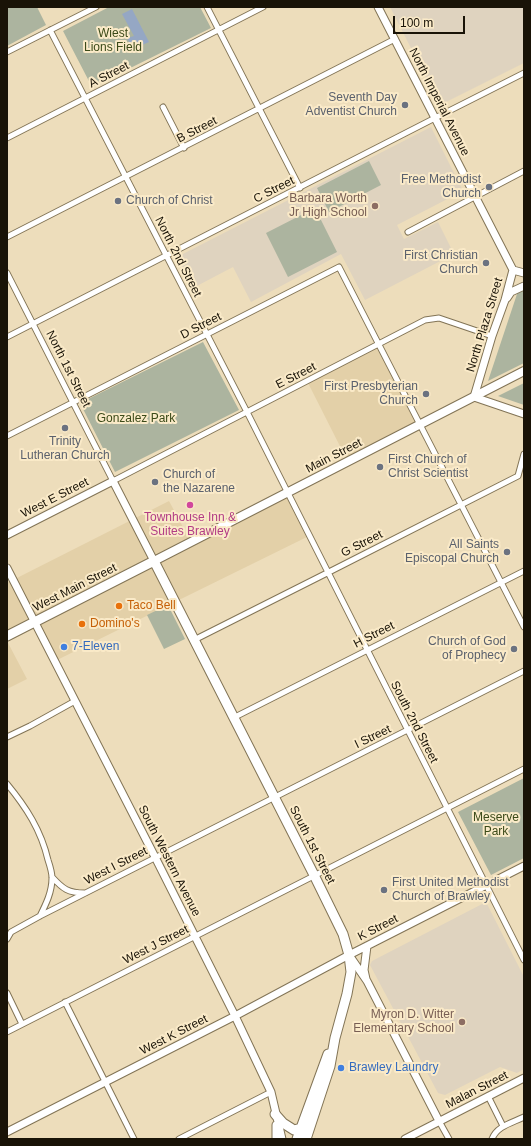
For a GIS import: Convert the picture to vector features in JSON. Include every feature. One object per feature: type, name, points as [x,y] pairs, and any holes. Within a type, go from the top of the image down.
[{"type":"highway","name":"West Main Street","points":[[7,636],[154,561]]},
{"type":"highway","name":"South 1st Street","points":[[154,561],[343,934],[349,955]]},
{"type":"highway","points":[[306,1139],[330,1066],[335,1038],[347,994],[351,972],[349,955]]},
{"type":"highway","points":[[297,1139],[323,1066],[335,1038]]},
{"type":"highway","points":[[275,1114],[283,1123],[294,1130],[301,1128]]},
{"type":"main road","name":"Main Street","points":[[154,561],[524,371]]},
{"type":"street","points":[[7,52],[96,7]]},
{"type":"street","points":[[207,7],[300,188]]},
{"type":"street","name":"A Street","points":[[7,138],[263,7]]},
{"type":"street","name":"North Imperial Avenue","points":[[378,7],[513,270]]},
{"type":"street","name":"North 2nd Street","points":[[50,30],[247,412],[287,493]]},
{"type":"street","name":"B Street","points":[[7,237],[259,110],[395,39]]},
{"type":"street","name":"C Street","points":[[7,337],[524,73]]},
{"type":"street","points":[[163,107],[184,148]]},
{"type":"street","points":[[408,232],[524,171]]},
{"type":"street","name":"D Street","points":[[7,436],[339,267],[380,344]]},
{"type":"street","name":"North Plaza Street","points":[[474,397],[513,270],[524,273]]},
{"type":"street","name":"North 1st Street","points":[[7,273],[72,403],[154,561]]},
{"type":"street","points":[[505,300],[511,292],[524,286]]},
{"type":"street","name":"E Street","points":[[113,481],[425,320],[439,318],[492,336]]},
{"type":"street","points":[[380,344],[524,627]]},
{"type":"street","points":[[474,397],[524,414]]},
{"type":"street","name":"G Street","points":[[194,640],[518,476],[524,454]]},
{"type":"street","name":"West E Street","points":[[7,535],[113,481]]},
{"type":"street","name":"South 2nd Street","points":[[287,493],[524,960]]},
{"type":"street","name":"South Western Avenue","points":[[7,568],[156,857],[235,1016],[271,1092],[282,1139]]},
{"type":"street","name":"H Street","points":[[233,718],[524,571]]},
{"type":"street","name":"I Street","points":[[274,797],[408,731],[524,671]]},
{"type":"street","points":[[8,737],[75,701]]},
{"type":"street","name":"West J Street","points":[[7,1032],[524,769]]},
{"type":"street","points":[[7,784],[35,822],[43,842],[52,876],[51,889],[40,916]]},
{"type":"street","name":"West I Street","points":[[7,939],[9,932],[274,797]]},
{"type":"street","name":"K Street","points":[[349,955],[524,866]]},
{"type":"street","points":[[52,876],[61,887],[73,893],[86,894]]},
{"type":"street","points":[[367,946],[364,970],[367,981]]},
{"type":"street","name":"South 1st Street","points":[[349,955],[367,981],[449,1139]]},
{"type":"street","name":"West K Street","points":[[7,1132],[235,1016],[349,955]]},
{"type":"street","points":[[7,993],[22,1024]]},
{"type":"street","points":[[65,1002],[134,1139]]},
{"type":"street","name":"Malan Street","points":[[404,1139],[524,1078]]},
{"type":"street","points":[[178,1139],[271,1092]]},
{"type":"street","points":[[488,1096],[503,1126]]},
{"type":"street","name":"South Western Avenue","points":[[275,1114],[276,1139]]},
{"type":"street","points":[[492,1139],[494,1133],[503,1126],[524,1117]]},
{"type":"shaded area","points":[[390,7],[524,7],[524,63],[440,105]]},
{"type":"shaded area","name":"Barbara Worth Jr High School","points":[[431,127],[463,191],[397,225],[404,239],[438,222],[454,254],[365,300],[341,254],[251,302],[233,267],[193,288],[177,257]]},
{"type":"shaded area","points":[[380,344],[421,425],[348,462],[307,381]]},
{"type":"shaded area","points":[[287,493],[309,536],[55,661],[35,622],[7,636],[7,583],[169,501],[191,542]]},
{"type":"shaded area","points":[[7,641],[27,679],[7,689]]},
{"type":"shaded area","name":"Myron D. Witter Elementary School","points":[[486,902],[524,977],[524,1069],[517,1073],[500,1067],[445,1095],[438,1093],[370,965],[372,961]]},
{"type":"green space","points":[[7,7],[37,7],[46,25],[7,46]]},
{"type":"green space","name":"Wiest Lions Field","points":[[109,7],[200,7],[211,28],[92,87],[63,31]]},
{"type":"green space","points":[[369,161],[381,185],[329,212],[317,188]]},
{"type":"green space","points":[[315,208],[337,252],[288,277],[266,233]]},
{"type":"green space","points":[[520,285],[524,286],[524,363],[488,381]]},
{"type":"green space","name":"Gonzalez Park","points":[[203,342],[239,410],[115,472],[80,403]]},
{"type":"green space","points":[[524,383],[524,405],[498,396]]},
{"type":"green space","points":[[168,605],[185,639],[164,649],[147,615]]},
{"type":"green space","name":"Meserve Park","points":[[524,778],[524,858],[491,875],[458,812]]},
{"type":"water","points":[[132,9],[149,42],[133,49],[127,38],[134,36],[122,14]]},
{"type":"place","name":"Seventh Day Adventist Church","points":[[405,105]]},
{"type":"place","name":"Free Methodist Church","points":[[489,187]]},
{"type":"place","name":"Church of Christ","points":[[118,201]]},
{"type":"place","name":"Barbara Worth Jr High School","points":[[375,206]]},
{"type":"place","name":"First Christian Church","points":[[486,263]]},
{"type":"place","name":"First Presbyterian Church","points":[[426,394]]},
{"type":"place","name":"Trinity Lutheran Church","points":[[65,428]]},
{"type":"place","name":"First Church of Christ Scientist","points":[[380,467]]},
{"type":"place","name":"Church of the Nazarene","points":[[155,482]]},
{"type":"place","name":"Townhouse Inn & Suites Brawley","points":[[190,505]]},
{"type":"place","name":"All Saints Episcopal Church","points":[[507,552]]},
{"type":"place","name":"Taco Bell","points":[[119,606]]},
{"type":"place","name":"Domino's","points":[[82,624]]},
{"type":"place","name":"7-Eleven","points":[[64,647]]},
{"type":"place","name":"Church of God of Prophecy","points":[[514,649]]},
{"type":"place","name":"First United Methodist Church of Brawley","points":[[384,890]]},
{"type":"place","name":"Myron D. Witter Elementary School","points":[[462,1022]]},
{"type":"place","name":"Brawley Laundry","points":[[341,1068]]}]
